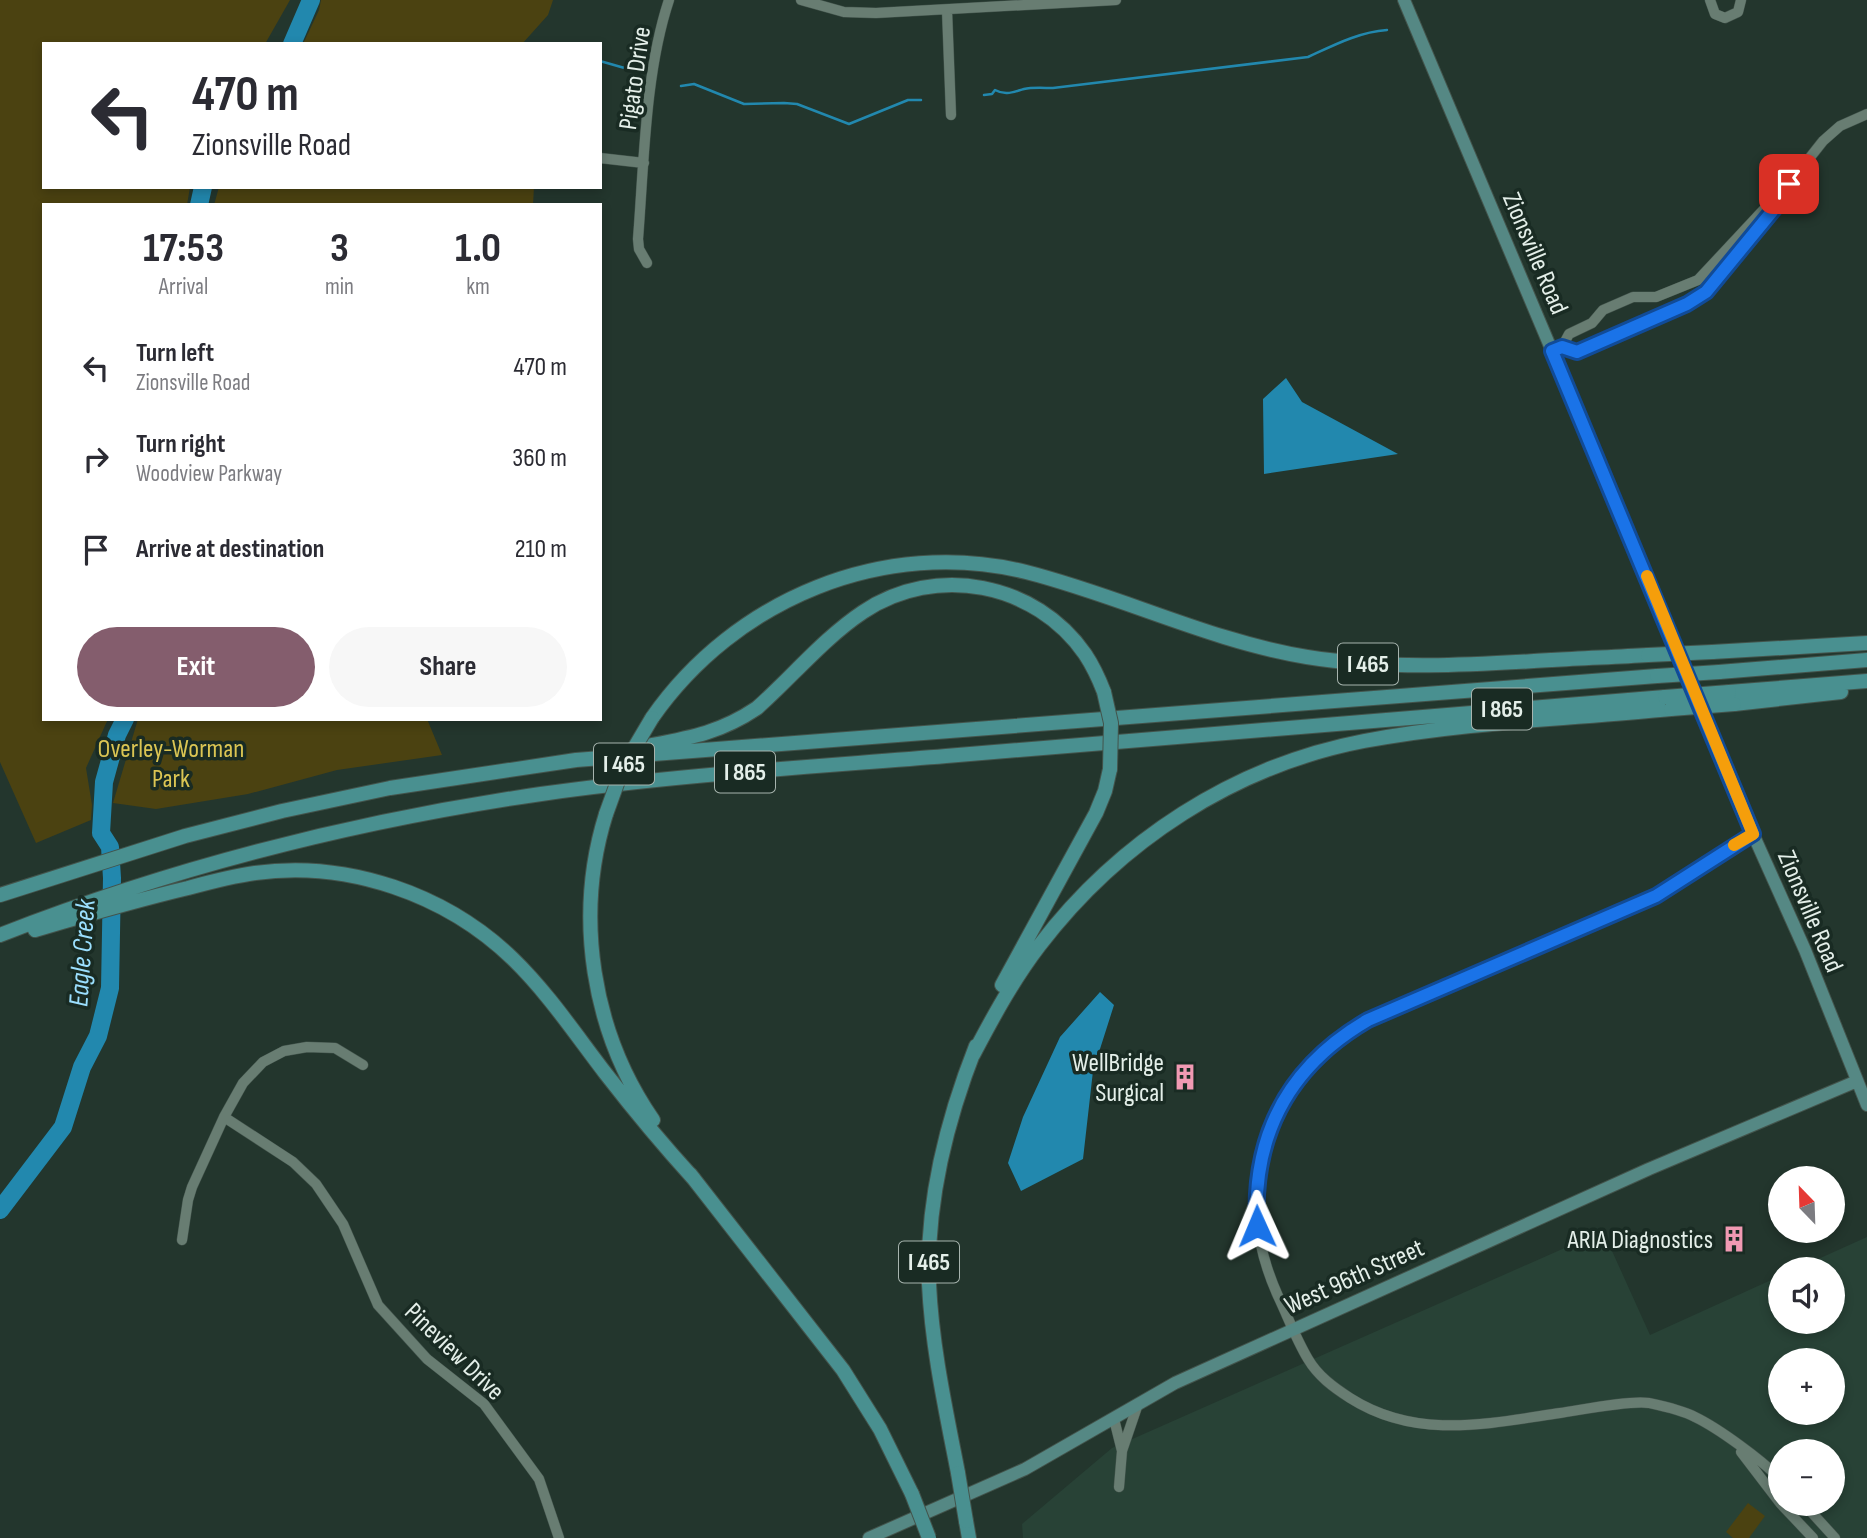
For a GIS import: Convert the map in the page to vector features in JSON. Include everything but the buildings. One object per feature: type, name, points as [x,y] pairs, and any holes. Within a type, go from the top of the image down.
[{"type":"highway","name":"I 465","points":[[929,1538],[912,1494],[880,1429],[843,1370],[694,1179],[637,1094],[615,1050],[599,1001],[591,942],[590,900],[593,866],[606,814],[623,767],[652,718],[700,661],[730,635],[762,613],[801,593],[840,578],[889,567],[932,562],[979,564],[1026,572],[1254,644],[1328,660],[1383,665],[1431,666],[1867,643]]},
{"type":"highway","points":[[576,760],[692,738],[724,727],[757,708],[863,611],[889,598],[933,586],[963,584],[1014,596],[1054,620],[1091,663],[1104,692],[1112,734],[1110,769],[1096,813],[997,994],[973,1055]]},
{"type":"highway","name":"I 865","points":[[0,895],[160,843],[257,817],[349,796],[576,760],[1867,660]]},
{"type":"highway","points":[[1732,698],[1867,681]]},
{"type":"highway","name":"I 465","points":[[969,1538],[934,1335],[930,1256],[933,1201],[942,1150],[956,1099],[973,1055],[1017,977],[1038,947],[1084,893],[1110,868],[1166,824],[1228,787],[1288,762],[1363,741],[1479,724],[1668,703],[1867,690]]},
{"type":"highway","name":"I 865","points":[[34,926],[159,879],[272,848],[368,825],[504,799],[739,773],[1668,703]]},
{"type":"highway","points":[[0,937],[34,926],[255,873],[309,871],[350,876],[389,885],[444,909],[491,939],[524,970],[653,1133],[694,1179]]},
{"type":"main road","name":"Zionsville Road","points":[[1404,0],[1557,349],[1753,834],[1862,1079],[1867,1105]]},
{"type":"main road","name":"West 96th Street","points":[[869,1538],[1025,1469],[1175,1383],[1293,1328],[1649,1169],[1862,1079]]},
{"type":"street","name":"Pigato Drive","points":[[647,263],[639,249],[638,239],[644,163],[653,81],[669,0]]},
{"type":"street","points":[[801,0],[844,12],[947,10],[1116,0]]},
{"type":"street","points":[[1710,0],[1715,14],[1724,18],[1730,18],[1738,12],[1741,0]]},
{"type":"street","points":[[947,10],[951,115]]},
{"type":"street","points":[[1557,349],[1569,334],[1592,323],[1603,310],[1633,296],[1656,298],[1698,279],[1789,184],[1831,133],[1867,114]]},
{"type":"street","points":[[602,158],[644,163]]},
{"type":"street","points":[[1557,349],[1577,352],[1677,309],[1706,292],[1779,203],[1789,184]]},
{"type":"street","points":[[1753,834],[1656,896],[1368,1020],[1335,1041],[1307,1069],[1282,1102],[1265,1140],[1255,1201],[1265,1263],[1308,1360],[1327,1383],[1368,1410],[1416,1425],[1476,1426],[1646,1403],[1693,1416],[1768,1468]]},
{"type":"street","points":[[183,1240],[188,1200],[224,1117],[243,1083],[263,1062],[284,1051],[307,1047],[335,1048],[363,1065]]},
{"type":"street","name":"Pineview Drive","points":[[224,1117],[292,1162],[316,1184],[343,1224],[377,1306],[427,1359],[484,1404],[540,1479],[559,1538]]},
{"type":"street","points":[[1119,1487],[1122,1451],[1138,1404]]},
{"type":"street","points":[[1114,1419],[1122,1451]]},
{"type":"street","points":[[1737,1446],[1768,1487]]},
{"type":"street","points":[[1792,1516],[1813,1538]]},
{"type":"street","points":[[1815,1516],[1835,1538]]},
{"type":"shaded area","points":[[1603,1231],[1650,1335],[1768,1281],[1768,1334],[1845,1334],[1845,1257],[1823,1257],[1867,1237],[1867,1538],[1023,1538],[1022,1524],[1112,1448]]},
{"type":"green space","points":[[0,0],[290,0],[266,42],[42,42],[42,189],[190,189],[187,203],[42,203],[42,721],[107,721],[86,768],[92,805],[91,820],[36,843],[0,762]]},
{"type":"green space","points":[[321,0],[553,0],[548,15],[524,42],[304,42]]},
{"type":"green space","points":[[218,189],[534,189],[533,203],[215,203]]},
{"type":"green space","name":"Overley-Worman Park","points":[[137,721],[428,721],[442,755],[337,770],[248,794],[156,809],[113,803]]},
{"type":"green space","points":[[1748,1503],[1765,1516],[1749,1538],[1733,1538],[1726,1532]]},
{"type":"water","points":[[1286,378],[1302,402],[1398,454],[1264,474],[1263,399]]},
{"type":"water","points":[[1100,992],[1114,1005],[1093,1071],[1083,1159],[1021,1191],[1008,1163],[1023,1117],[1060,1037]]},
{"type":"waterway","name":"Eagle Creek","points":[[293,42],[311,0]]},
{"type":"waterway","points":[[984,95],[992,94],[995,90],[1010,93],[1027,88],[1053,88],[1308,57],[1357,36],[1387,30]]},
{"type":"waterway","points":[[602,62],[628,69]]},
{"type":"waterway","points":[[681,86],[694,84],[744,104],[797,104],[849,124],[908,100],[921,100]]},
{"type":"waterway","name":"Eagle Creek","points":[[199,203],[203,189]]},
{"type":"waterway","name":"Eagle Creek","points":[[0,1210],[63,1127],[82,1067],[98,1036],[110,988],[112,878],[110,847],[101,833],[104,782],[117,735],[124,721]]},
{"type":"slow traffic","points":[[1647,576],[1753,834],[1734,845]]},
{"type":"place","name":"WellBridge Surgical","points":[[1185,1077]]},
{"type":"place","name":"ARIA Diagnostics","points":[[1734,1239]]},
{"type":"route","points":[[1257,1226],[1257,1181],[1265,1140],[1274,1118],[1293,1086],[1335,1041],[1368,1020],[1656,896],[1753,834],[1552,351],[1562,347],[1577,352],[1687,304],[1706,292],[1779,203],[1789,184]]}]
